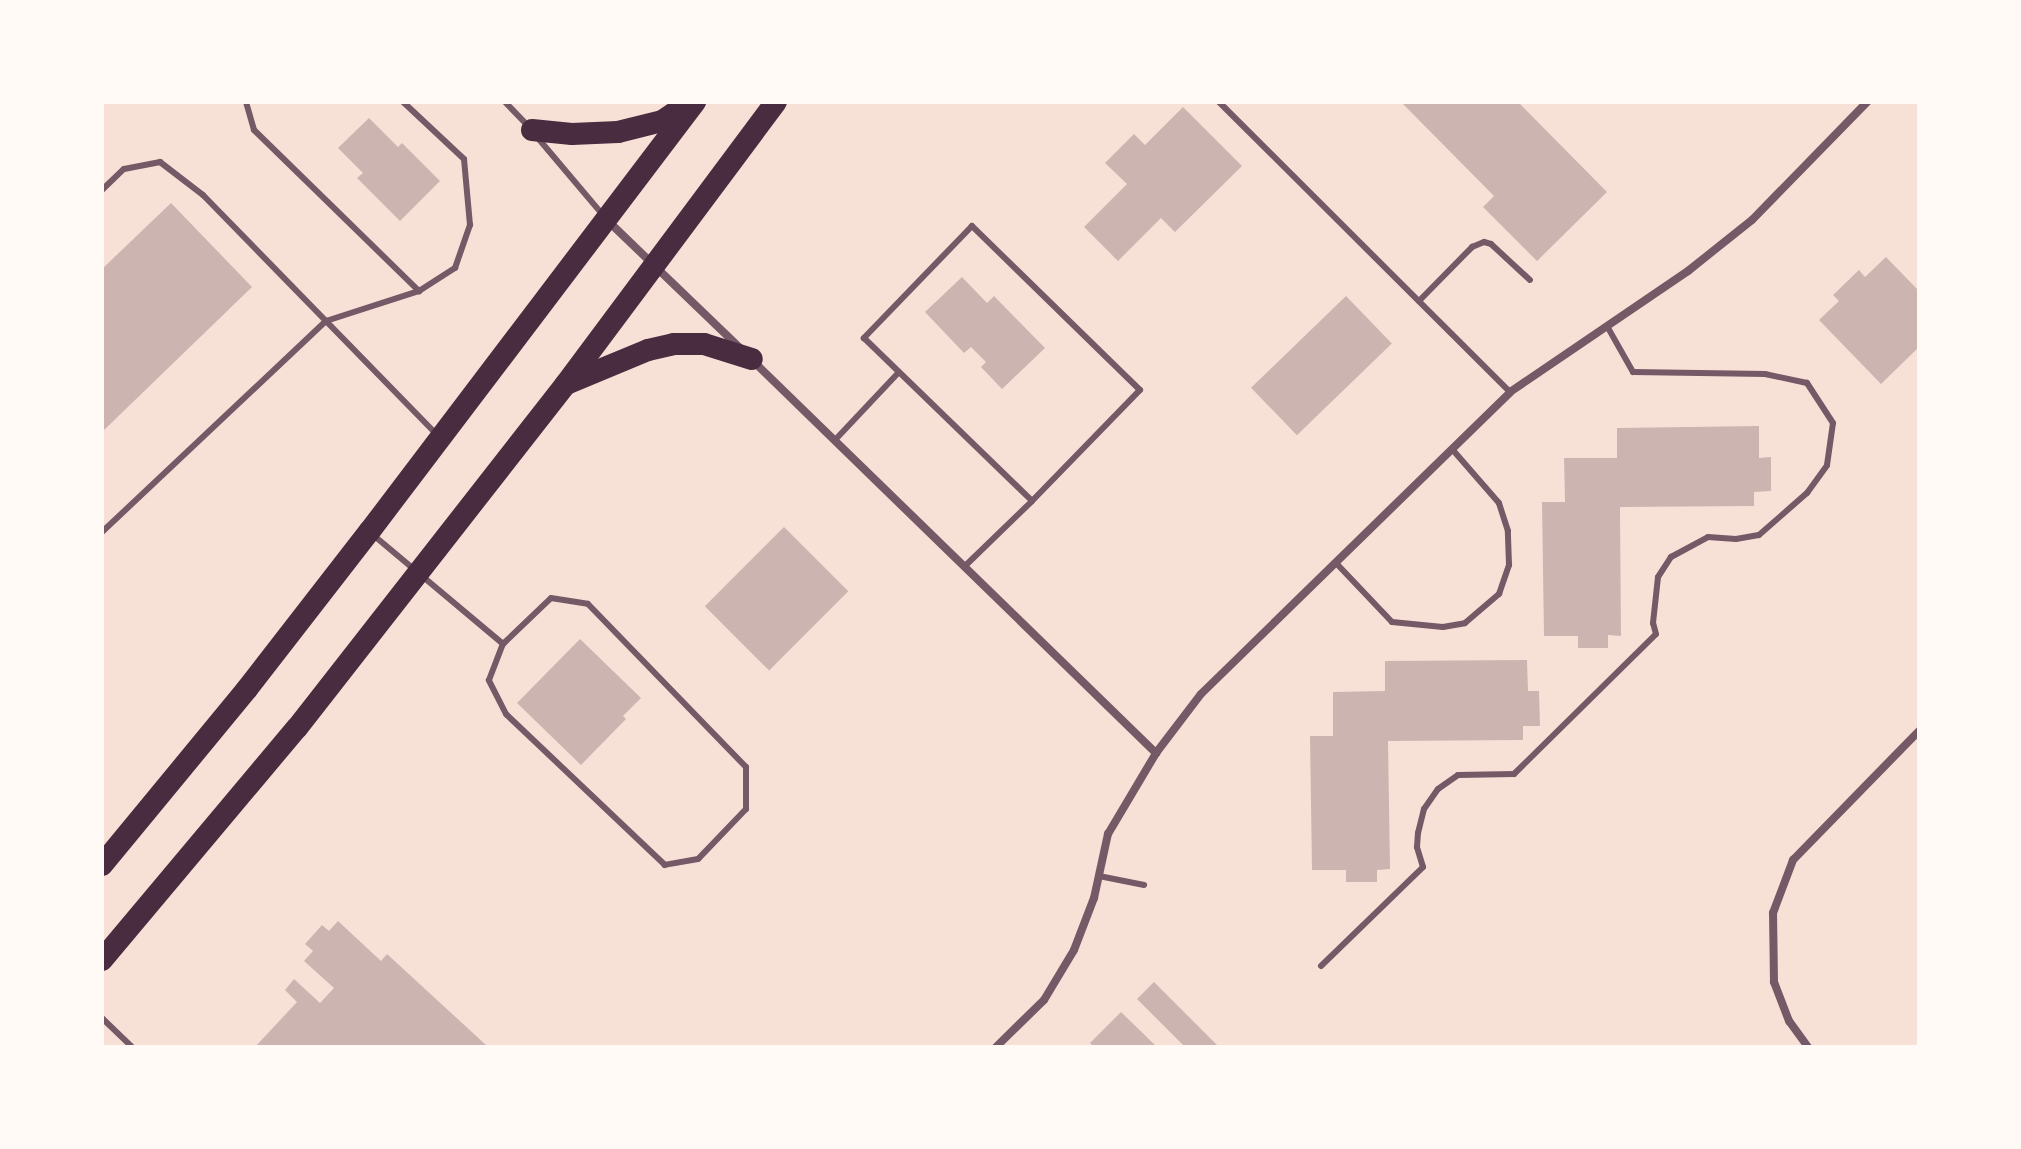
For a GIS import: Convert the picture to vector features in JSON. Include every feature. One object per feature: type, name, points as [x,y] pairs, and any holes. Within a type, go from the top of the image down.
[{"type":"highway","points":[[532,130],[572,134],[618,132],[662,121],[693,102]]},
{"type":"highway","points":[[102,865],[247,689],[369,532],[693,102]]},
{"type":"highway","points":[[102,960],[297,728],[565,385],[776,102]]},
{"type":"highway","points":[[565,385],[648,350],[674,344],[704,344],[752,359]]},
{"type":"street","points":[[996,1047],[1044,1000],[1074,950],[1099,876],[1108,834],[1156,753],[1201,694],[1510,392],[1688,271],[1752,220],[1867,102]]},
{"type":"street","points":[[607,220],[1156,753]]},
{"type":"street","points":[[1808,1047],[1789,1021],[1774,982],[1773,913],[1793,860],[1919,731]]},
{"type":"lane","points":[[246,102],[254,130],[419,291]]},
{"type":"lane","points":[[102,532],[326,321],[419,291],[455,268],[470,225],[464,159],[403,102]]},
{"type":"lane","points":[[505,102],[607,220]]},
{"type":"lane","points":[[1219,102],[1510,392]]},
{"type":"lane","points":[[102,190],[124,169],[160,162],[203,195],[441,439]]},
{"type":"lane","points":[[965,566],[1032,501],[1140,390],[972,226],[864,338],[1032,501]]},
{"type":"lane","points":[[1419,301],[1472,247],[1484,242],[1491,244],[1530,280]]},
{"type":"lane","points":[[1321,966],[1423,867],[1417,847],[1418,833],[1424,809],[1438,789],[1458,775],[1514,774],[1656,634],[1654,611],[1658,577],[1671,557],[1708,537],[1759,535],[1807,493],[1827,465],[1833,423],[1807,383],[1765,374],[1633,372],[1607,326]]},
{"type":"lane","points":[[835,440],[899,372]]},
{"type":"lane","points":[[1336,563],[1392,622],[1443,627],[1465,623],[1499,594],[1509,565],[1508,531],[1499,503],[1452,449]]},
{"type":"lane","points":[[369,532],[503,644]]},
{"type":"lane","points":[[551,598],[588,604],[746,767],[746,809],[698,859],[665,865],[506,714],[489,680],[503,644],[551,598]]},
{"type":"lane","points":[[1099,876],[1144,885]]},
{"type":"lane","points":[[102,1018],[132,1047]]},
{"type":"building","points":[[1401,102],[1518,102],[1607,192],[1537,261],[1483,207],[1494,196]]},
{"type":"building","points":[[1183,107],[1242,166],[1175,232],[1161,218],[1118,261],[1084,227],[1127,184],[1105,163],[1134,134],[1145,145]]},
{"type":"building","points":[[369,118],[398,147],[402,143],[440,181],[400,221],[357,178],[363,173],[338,148]]},
{"type":"building","points":[[171,203],[252,287],[102,432],[102,269]]},
{"type":"building","points":[[1886,257],[1919,291],[1919,347],[1881,384],[1819,320],[1839,301],[1833,295],[1859,270],[1865,277]]},
{"type":"building","points":[[962,277],[987,303],[994,296],[1045,348],[1002,389],[981,367],[986,362],[971,347],[964,353],[925,312]]},
{"type":"building","points":[[1346,296],[1392,343],[1297,435],[1251,388]]},
{"type":"building","points":[[1759,426],[1759,458],[1771,457],[1771,491],[1754,492],[1754,506],[1620,507],[1621,636],[1608,635],[1608,648],[1578,648],[1578,636],[1544,636],[1542,502],[1565,502],[1564,458],[1617,458],[1617,428]]},
{"type":"building","points":[[784,527],[848,591],[769,671],[705,606]]},
{"type":"building","points":[[580,639],[641,698],[623,716],[626,719],[581,765],[517,703]]},
{"type":"building","points":[[1527,660],[1528,691],[1539,691],[1540,726],[1523,726],[1523,740],[1388,741],[1390,869],[1377,870],[1377,882],[1346,882],[1346,870],[1312,870],[1310,736],[1333,736],[1333,692],[1385,691],[1385,661]]},
{"type":"building","points":[[338,921],[381,961],[387,954],[486,1045],[255,1047],[297,1002],[285,990],[294,979],[320,1003],[334,988],[304,961],[313,951],[305,944],[322,925],[329,931]]},
{"type":"building","points":[[1154,982],[1219,1047],[1185,1047],[1137,999]]},
{"type":"building","points":[[1121,1012],[1157,1047],[1094,1047],[1090,1043]]}]
